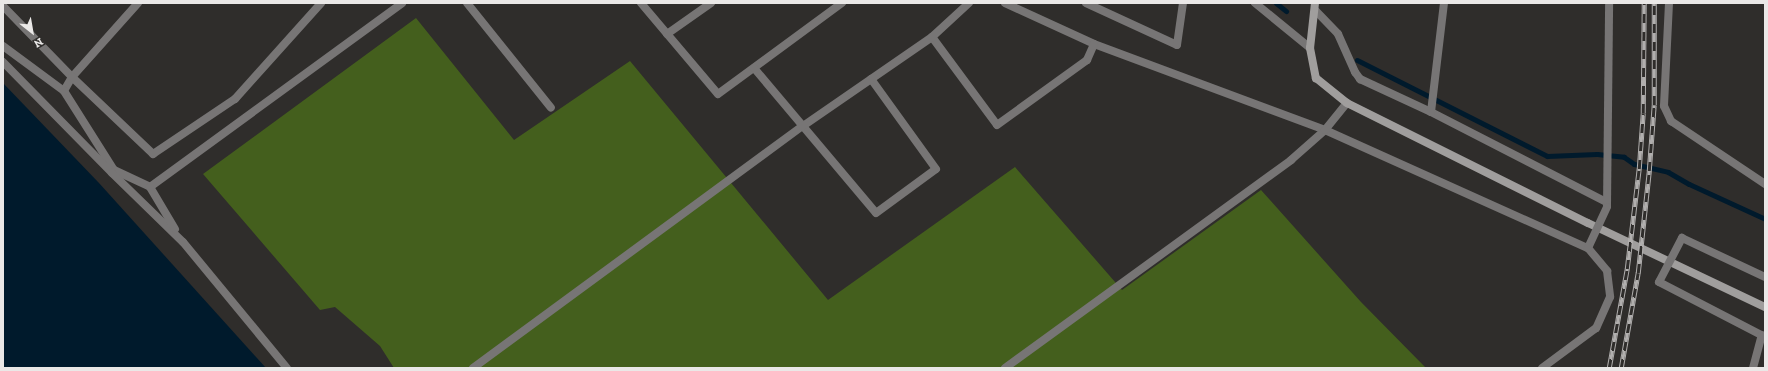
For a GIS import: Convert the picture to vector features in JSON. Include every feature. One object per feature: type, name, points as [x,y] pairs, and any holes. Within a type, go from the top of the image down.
[{"type":"street","points":[[64,91],[72,77],[138,3]]},
{"type":"street","points":[[3,6],[72,77],[153,154],[235,99],[321,3]]},
{"type":"street","points":[[150,187],[402,3]]},
{"type":"street","points":[[467,3],[551,108]]},
{"type":"street","points":[[641,3],[718,94],[842,3]]},
{"type":"street","points":[[667,34],[711,3]]},
{"type":"street","points":[[473,368],[803,126],[932,37],[969,3]]},
{"type":"street","points":[[1005,3],[1094,44],[1325,130],[1588,248],[1607,271],[1610,297],[1596,328],[1542,368]]},
{"type":"street","points":[[1086,3],[1177,44],[1183,3]]},
{"type":"street","points":[[1255,3],[1310,48]]},
{"type":"street","points":[[1431,112],[1444,3]]},
{"type":"street","points":[[1588,248],[1606,205],[1609,3]]},
{"type":"street","points":[[1669,3],[1664,106],[1671,121],[1765,184]]},
{"type":"street","points":[[1315,6],[1310,48],[1316,78],[1347,102],[1588,223],[1765,307]]},
{"type":"street","points":[[1315,6],[1338,34],[1355,72],[1360,79],[1431,112],[1606,205]]},
{"type":"street","points":[[932,37],[997,125],[1087,60],[1094,44]]},
{"type":"street","points":[[3,46],[64,91],[113,172],[150,187],[156,200],[183,242]]},
{"type":"street","points":[[3,62],[183,242],[287,368]]},
{"type":"street","points":[[754,68],[876,213],[936,169],[871,79]]},
{"type":"street","points":[[1005,368],[1291,160],[1325,130],[1347,102]]},
{"type":"street","points":[[1753,368],[1763,336],[1659,282],[1682,238],[1765,277]]},
{"type":"green space","points":[[416,18],[514,140],[630,61],[828,300],[1015,167],[1122,290],[1261,190],[1361,302],[1426,368],[394,368],[380,346],[335,307],[320,310],[203,174]]},
{"type":"water","points":[[3,83],[99,183],[266,368],[3,368]]},
{"type":"waterway","points":[[1276,3],[1286,11]]},
{"type":"waterway","points":[[1357,60],[1547,156],[1597,154],[1624,157],[1634,164],[1668,172],[1689,184],[1765,219]]},
{"type":"railway","points":[[1609,368],[1627,269],[1639,169],[1643,113],[1644,3]]},
{"type":"railway","points":[[1621,368],[1638,273],[1649,171],[1654,105],[1654,3]]}]
